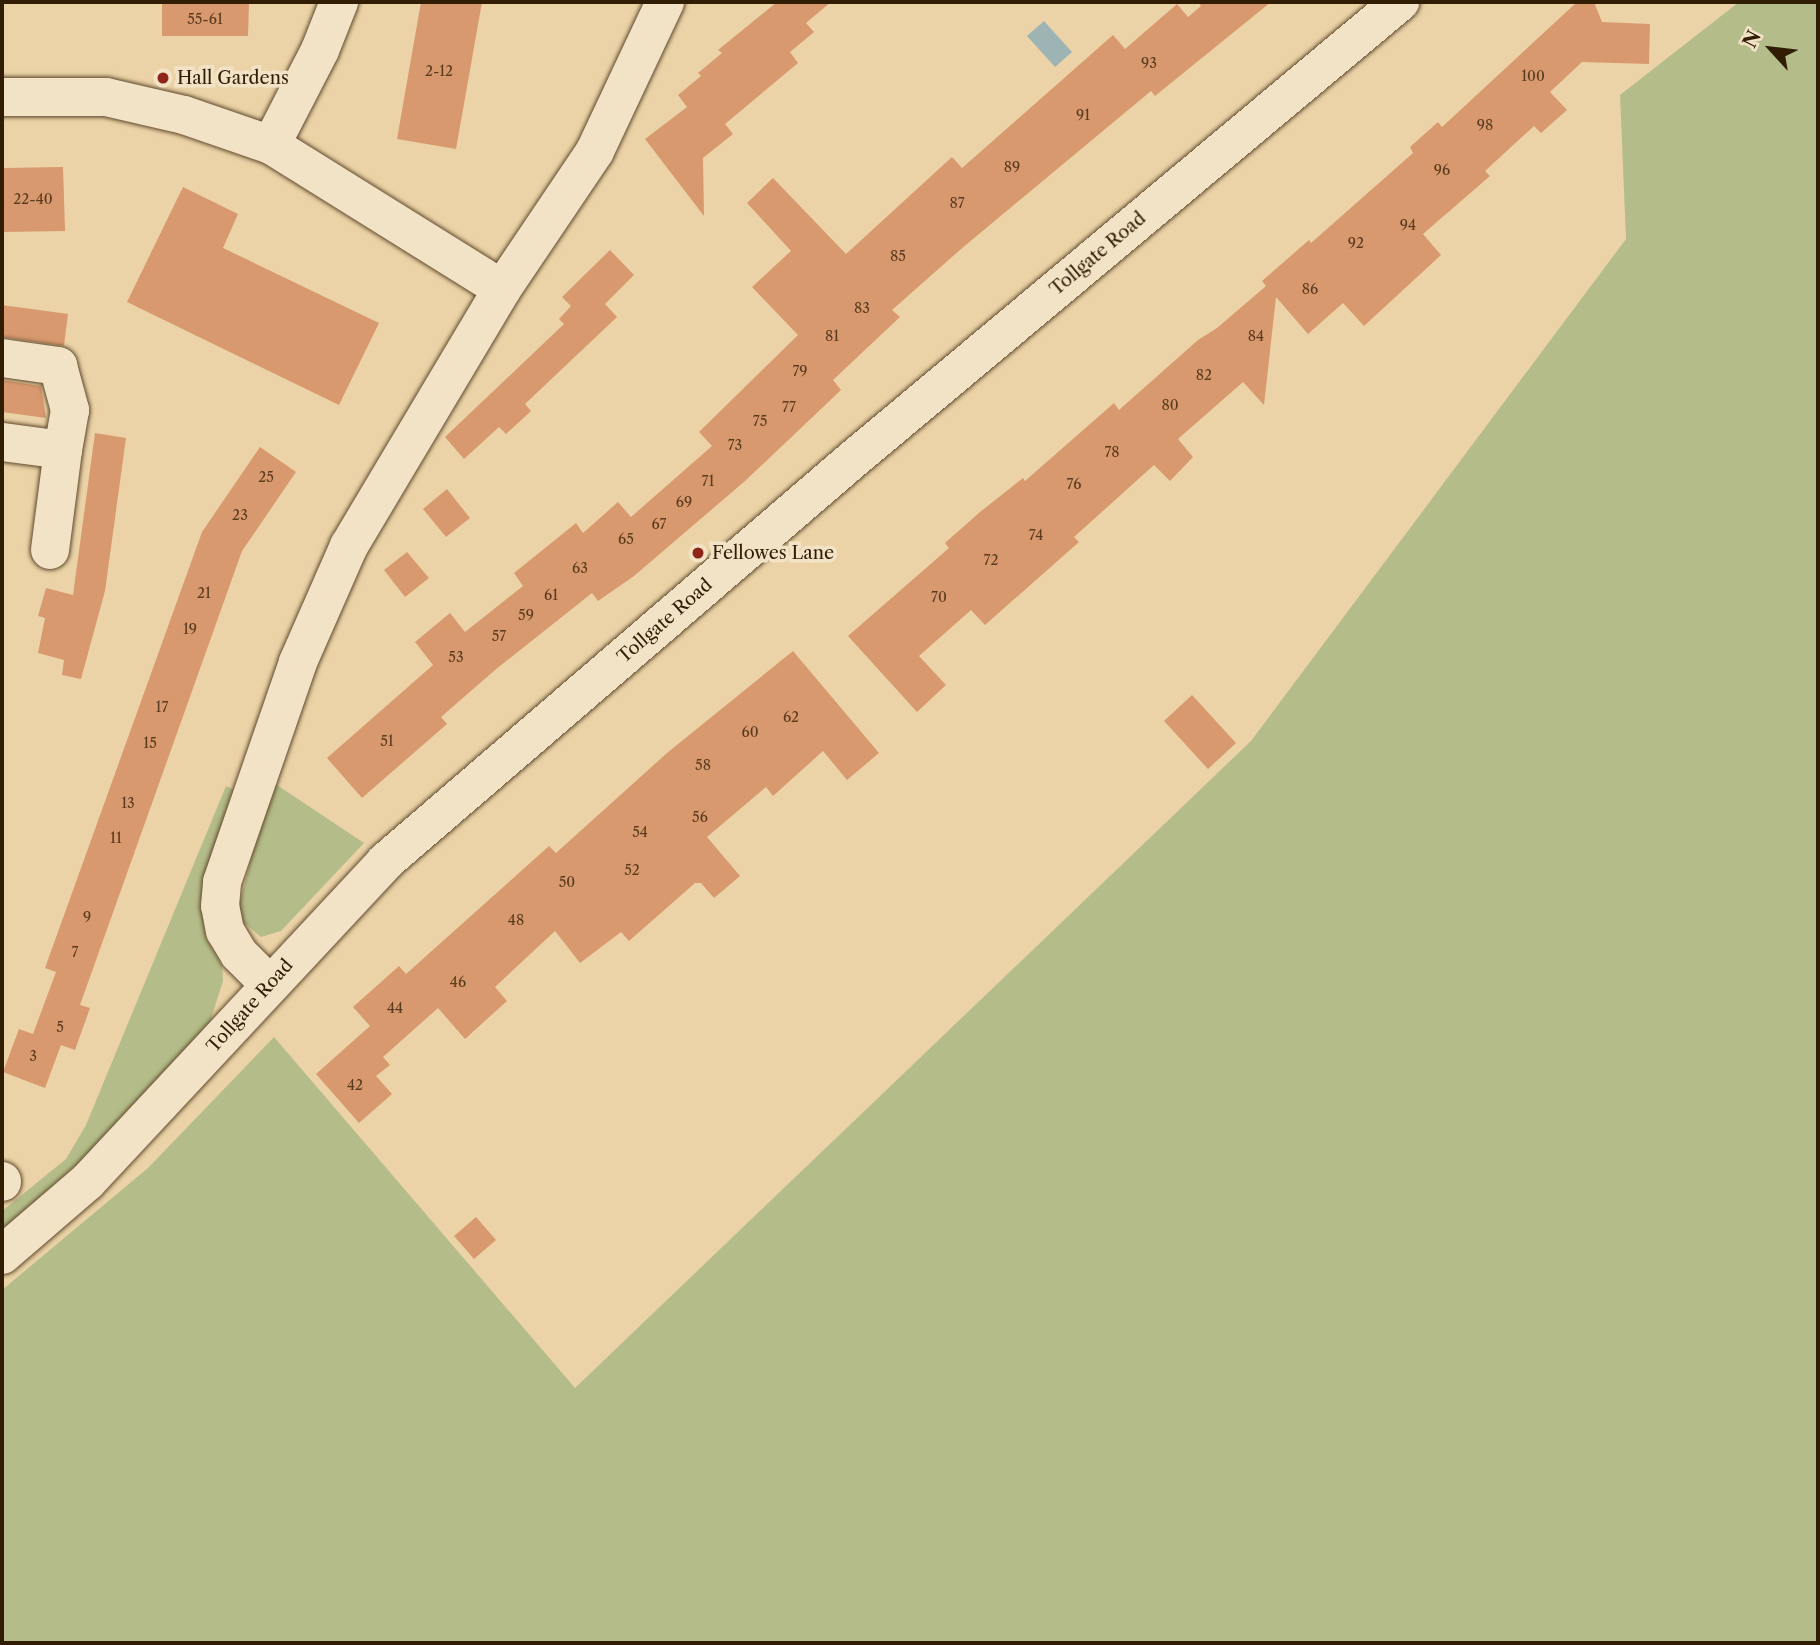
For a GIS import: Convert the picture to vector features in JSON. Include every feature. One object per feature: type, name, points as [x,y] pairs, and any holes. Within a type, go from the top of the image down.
[{"type":"street","points":[[271,145],[320,50],[339,2]]},
{"type":"street","points":[[270,985],[239,954],[225,932],[220,906],[222,883],[298,662],[349,546],[502,289],[595,151],[665,2]]},
{"type":"street","name":"Tollgate Road","points":[[2,1255],[97,1173],[385,862],[851,461],[1400,2]]},
{"type":"street","points":[[2,97],[106,97],[184,115],[271,145],[502,289]]},
{"type":"street","points":[[2,358],[58,366],[70,410],[50,550]]},
{"type":"street","points":[[2,442],[63,450]]},
{"type":"green space","points":[[1739,2],[1818,2],[1818,1643],[2,1643],[2,1290],[148,1168],[274,1037],[575,1388],[1251,741],[1626,239],[1620,95]]},
{"type":"green space","points":[[271,781],[364,843],[281,931],[261,937],[243,922],[238,909]]},
{"type":"green space","points":[[226,786],[234,790],[201,903],[206,938],[222,965],[223,981],[210,1022],[99,1145],[2,1230],[2,1211],[66,1159],[86,1125]]},
{"type":"shaded area","points":[[1044,21],[1072,52],[1055,67],[1027,36]]},
{"type":"building","points":[[162,2],[249,2],[248,36],[162,36]]},
{"type":"building","points":[[421,2],[482,2],[456,149],[397,139]]},
{"type":"building","points":[[777,2],[831,2],[806,23],[814,32],[790,52],[798,63],[725,124],[733,134],[703,158],[704,216],[645,139],[687,107],[678,95],[701,76],[698,73],[722,53],[718,50]]},
{"type":"building","points":[[1198,2],[1271,2],[1155,96],[1151,91],[961,249],[892,310],[900,317],[833,380],[841,390],[745,481],[634,576],[598,601],[592,593],[495,670],[441,717],[447,724],[362,798],[327,758],[433,665],[415,642],[450,613],[465,632],[523,586],[514,573],[576,523],[583,533],[618,502],[631,517],[712,446],[699,432],[798,335],[752,287],[791,251],[747,203],[773,178],[846,254],[952,157],[962,168],[1113,35],[1125,49],[1177,4],[1188,17],[1201,6]]},
{"type":"building","points":[[1577,2],[1594,2],[1602,22],[1650,24],[1649,64],[1582,62],[1550,92],[1567,110],[1541,133],[1534,126],[1485,171],[1490,176],[1423,234],[1441,255],[1364,326],[1343,303],[1308,334],[1276,297],[1264,405],[1243,382],[1178,439],[1193,457],[1170,481],[1154,465],[1074,537],[1079,542],[985,625],[971,610],[919,656],[946,685],[917,712],[848,636],[949,548],[945,543],[980,512],[1023,478],[1025,481],[1114,403],[1119,410],[1198,340],[1217,328],[1266,286],[1262,281],[1309,240],[1311,243],[1413,153],[1410,147],[1438,122],[1442,127]]},
{"type":"building","points":[[63,167],[65,231],[2,232],[2,168]]},
{"type":"building","points":[[183,187],[238,214],[223,248],[379,323],[339,405],[127,302]]},
{"type":"building","points":[[610,250],[634,275],[605,304],[617,317],[525,404],[531,411],[506,434],[499,427],[464,459],[445,437],[564,324],[559,319],[571,306],[562,297]]},
{"type":"building","points":[[2,305],[68,314],[64,346],[2,337]]},
{"type":"building","points":[[2,380],[41,386],[46,418],[2,412]]},
{"type":"building","points":[[95,433],[126,438],[105,591],[81,679],[62,675],[64,660],[38,653],[45,618],[38,616],[46,588],[73,595]]},
{"type":"building","points":[[260,447],[296,472],[242,551],[80,1005],[90,1008],[75,1050],[61,1045],[45,1088],[3,1072],[19,1029],[33,1034],[56,972],[45,968],[202,532]]},
{"type":"building","points":[[447,489],[470,518],[446,537],[423,509]]},
{"type":"building","points":[[407,552],[429,578],[405,597],[384,570]]},
{"type":"building","points":[[793,651],[879,753],[847,780],[823,751],[773,796],[766,787],[707,837],[740,876],[714,898],[701,883],[695,883],[629,941],[621,932],[580,963],[555,931],[495,987],[507,1001],[465,1039],[438,1008],[383,1057],[390,1065],[376,1076],[392,1094],[359,1123],[316,1074],[370,1026],[353,1007],[399,966],[406,974],[549,846],[556,853],[667,753]]},
{"type":"building","points":[[1192,695],[1236,743],[1208,769],[1164,721]]},
{"type":"building","points":[[476,1217],[496,1240],[474,1259],[454,1236]]},
{"type":"place","name":"Hall Gardens","points":[[163,78]]},
{"type":"place","name":"Fellowes Lane","points":[[698,553]]}]
